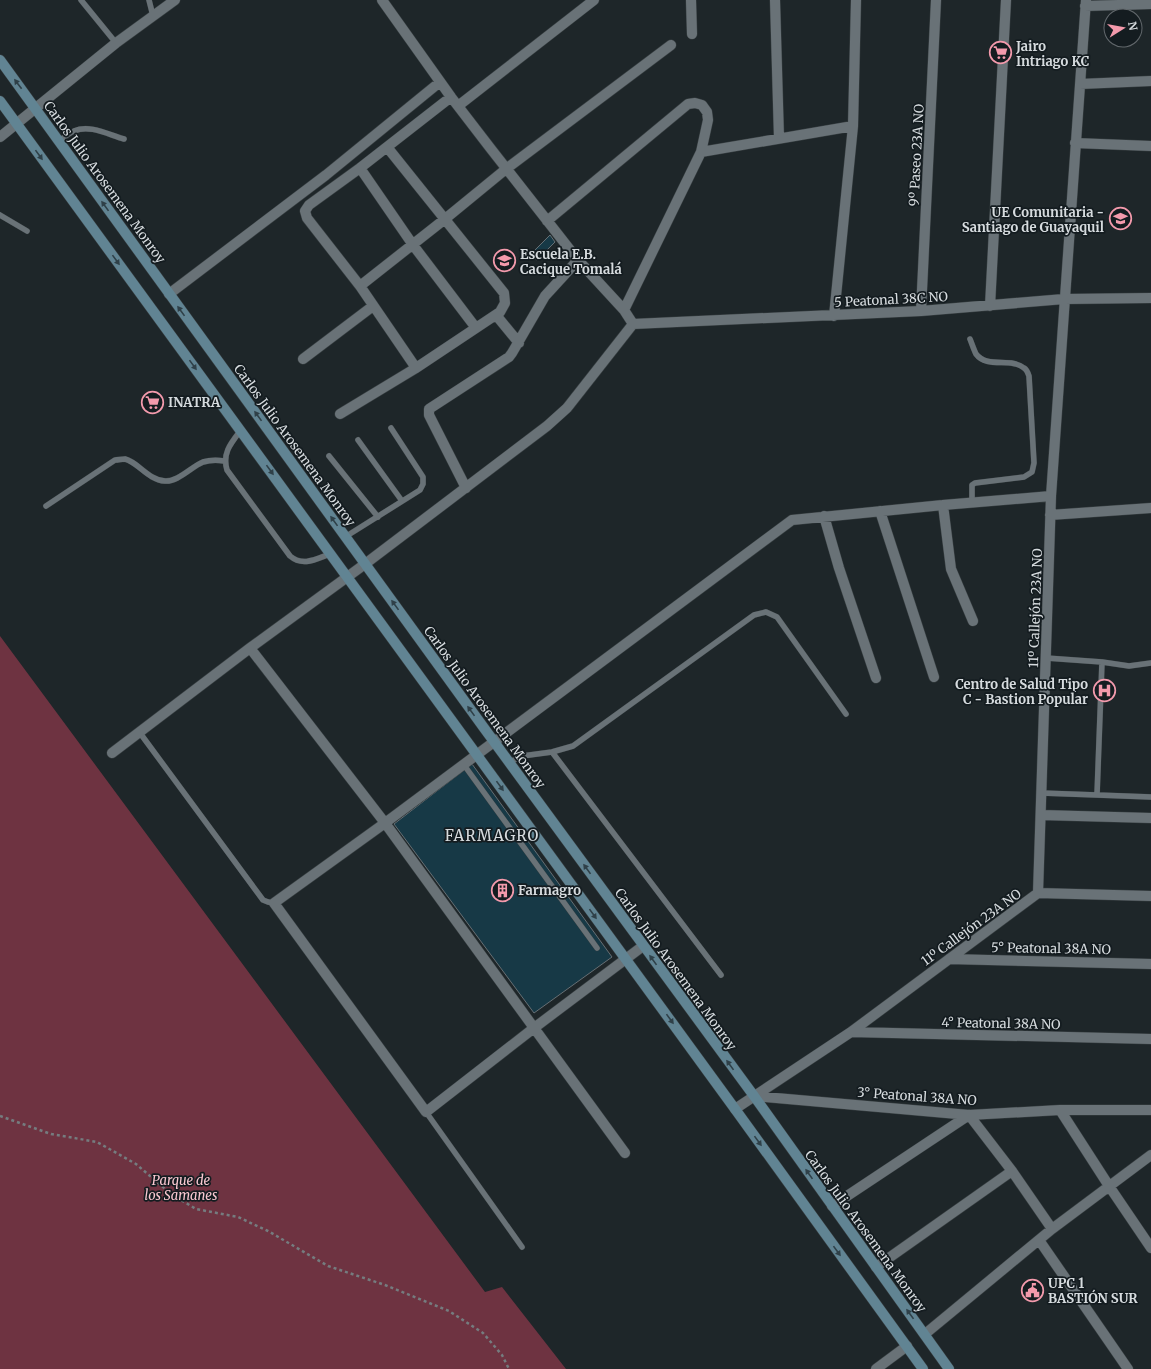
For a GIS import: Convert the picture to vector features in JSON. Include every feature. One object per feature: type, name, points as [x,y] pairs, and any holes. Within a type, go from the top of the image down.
[{"type":"main road","name":"Carlos Julio Arosemena Monroy","points":[[0,60],[479,722],[510,762],[754,1096],[949,1369]]},
{"type":"main road","points":[[0,101],[241,430],[923,1369]]},
{"type":"street","points":[[0,137],[116,43],[175,0]]},
{"type":"street","points":[[112,753],[547,426],[567,408],[633,324],[624,310],[578,260],[506,169],[451,97],[382,0]]},
{"type":"street","points":[[458,106],[594,0]]},
{"type":"street","points":[[691,0],[692,34]]},
{"type":"street","points":[[775,0],[779,138]]},
{"type":"street","points":[[834,316],[853,126],[856,0]]},
{"type":"street","name":"9º Paseo 23A NO","points":[[921,311],[936,0]]},
{"type":"street","points":[[990,306],[1006,0]]},
{"type":"street","points":[[1085,3],[1151,4]]},
{"type":"street","name":"11º Callejón 23A NO","points":[[735,1109],[851,1032],[1038,893],[1051,496],[1085,3]]},
{"type":"street","points":[[360,286],[506,169],[671,45]]},
{"type":"street","points":[[1080,84],[1151,81]]},
{"type":"street","points":[[169,294],[326,175],[440,82]]},
{"type":"street","points":[[416,368],[360,286],[307,218],[305,211],[309,205],[388,147],[451,97]]},
{"type":"street","points":[[547,221],[688,104],[695,103],[702,105],[707,112],[708,120],[701,152],[624,310]]},
{"type":"street","points":[[701,152],[853,126]]},
{"type":"street","points":[[1075,143],[1151,146]]},
{"type":"street","points":[[340,414],[416,368],[496,315],[500,312],[505,303],[504,293],[388,147]]},
{"type":"street","points":[[360,168],[413,245],[476,328]]},
{"type":"street","points":[[466,488],[428,412],[431,408],[509,357],[545,296],[578,260]]},
{"type":"street","name":"5 Peatonal 38C NO","points":[[633,324],[921,311],[1064,299],[1151,298]]},
{"type":"street","points":[[303,359],[373,306]]},
{"type":"street","points":[[496,315],[518,343]]},
{"type":"street","points":[[643,946],[426,1112],[274,903],[464,765],[792,520],[1051,496]]},
{"type":"street","points":[[943,505],[950,569],[973,621]]},
{"type":"street","points":[[1050,515],[1151,508]]},
{"type":"street","points":[[880,511],[934,677]]},
{"type":"street","points":[[824,516],[839,568],[876,678]]},
{"type":"street","points":[[250,648],[385,823],[624,1153]]},
{"type":"street","points":[[1041,815],[1151,818]]},
{"type":"street","points":[[1038,893],[1151,896]]},
{"type":"street","name":"5° Peatonal 38A NO","points":[[949,959],[1151,964]]},
{"type":"street","name":"4° Peatonal 38A NO","points":[[851,1032],[1151,1039]]},
{"type":"street","name":"3° Peatonal 38A NO","points":[[754,1096],[969,1115],[1060,1110],[1151,1110]]},
{"type":"street","points":[[1060,1110],[1151,1248]]},
{"type":"street","points":[[832,1206],[969,1115],[1012,1172],[1052,1229]]},
{"type":"street","points":[[925,1334],[1052,1229],[1151,1155]]},
{"type":"street","points":[[876,1267],[1012,1172]]},
{"type":"street","points":[[1039,1240],[1128,1369]]},
{"type":"street","points":[[876,1369],[907,1346]]},
{"type":"lane","points":[[81,0],[116,43]]},
{"type":"lane","points":[[149,0],[153,16]]},
{"type":"lane","points":[[58,142],[73,131],[83,128],[124,139]]},
{"type":"lane","points":[[0,215],[27,231]]},
{"type":"lane","points":[[970,339],[976,354],[982,359],[988,362],[1014,364],[1024,368],[1029,376],[1034,464],[1032,472],[1024,477],[975,483],[972,485],[972,503]]},
{"type":"lane","points":[[345,536],[420,490],[423,484],[423,477],[391,428]]},
{"type":"lane","points":[[241,430],[226,453],[224,461],[227,470],[290,556],[296,562],[304,562],[330,554]]},
{"type":"lane","points":[[358,440],[402,501]]},
{"type":"lane","points":[[329,456],[378,517]]},
{"type":"lane","points":[[46,506],[116,460],[124,459],[131,462],[142,471],[159,480],[167,482],[175,479],[203,462],[212,460],[224,461]]},
{"type":"lane","points":[[510,762],[522,756],[552,752],[573,746],[754,615],[766,612],[777,617],[846,714]]},
{"type":"lane","points":[[1046,658],[1102,662],[1129,666],[1151,663]]},
{"type":"lane","points":[[1097,795],[1102,662]]},
{"type":"lane","points":[[140,733],[262,900],[274,903]]},
{"type":"lane","points":[[552,752],[721,975]]},
{"type":"lane","points":[[464,765],[597,948]]},
{"type":"lane","points":[[1041,793],[1151,796]]},
{"type":"lane","points":[[426,1112],[522,1247]]},
{"type":"path","points":[[0,1116],[51,1134],[97,1142],[136,1164],[171,1194],[196,1209],[238,1217],[268,1231],[328,1266],[385,1285],[449,1311],[483,1333],[502,1355],[509,1369]]},
{"type":"green space","name":"Parque de los Samanes","points":[[0,636],[485,1292],[502,1287],[566,1369],[0,1369]]},
{"type":"building","points":[[550,235],[555,242],[537,260],[530,255]]},
{"type":"building","name":"Farmagro","points":[[472,764],[612,957],[534,1013],[394,824]]},
{"type":"place","name":"Jairo Intriago KC","points":[[1000,53]]},
{"type":"place","name":"UE Comunitaria - Santiago de Guayaquil","points":[[1120,219]]},
{"type":"place","name":"Escuela E.B. Cacique Tomalá","points":[[504,261]]},
{"type":"place","name":"INATRA","points":[[152,402]]},
{"type":"place","name":"Centro de Salud Tipo C - Bastion Popular","points":[[1104,691]]},
{"type":"place","name":"Farmagro","points":[[503,890]]},
{"type":"place","name":"UPC 1 BASTIÓN SUR","points":[[1033,1290]]},
{"type":"district","name":"FARMAGRO","points":[[492,836]]}]
